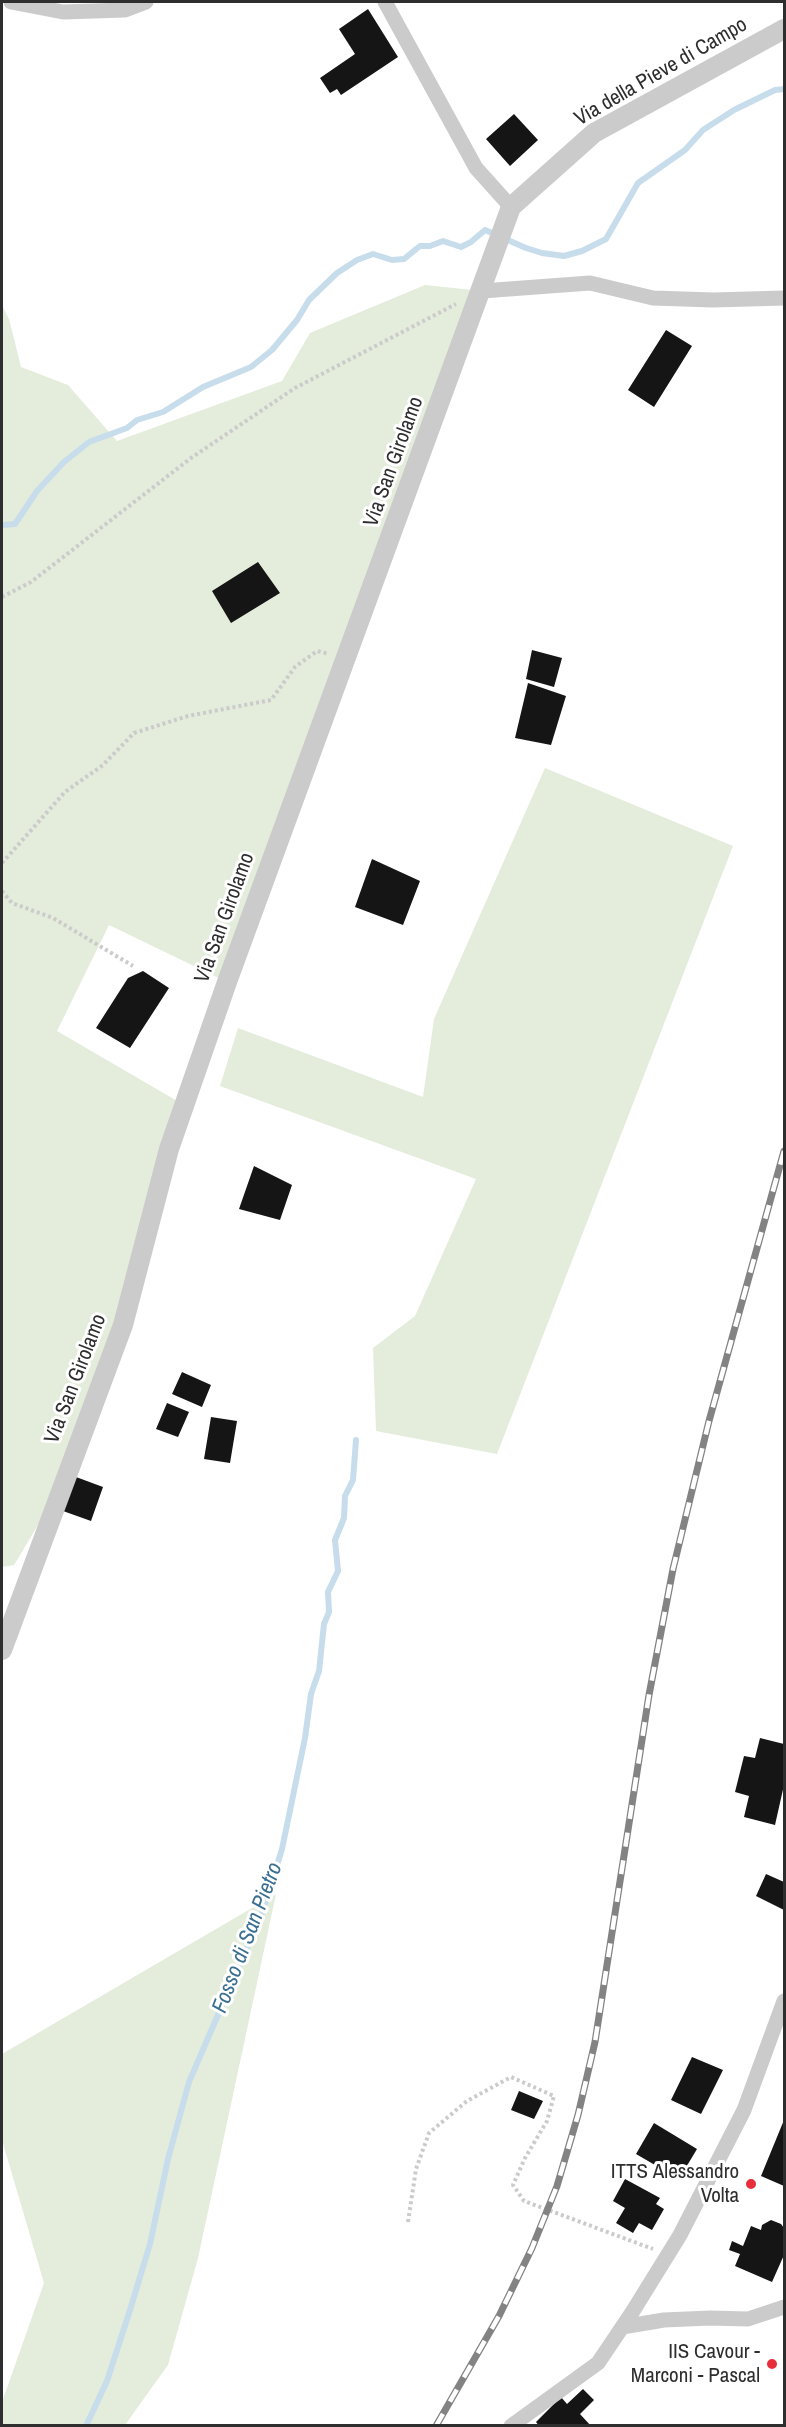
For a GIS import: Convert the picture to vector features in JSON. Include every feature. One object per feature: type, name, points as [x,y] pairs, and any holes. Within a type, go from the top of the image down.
[{"type":"street","points":[[11,2],[63,12],[125,10],[147,2]]},
{"type":"street","points":[[385,2],[476,168],[511,207]]},
{"type":"street","name":"Via della Pieve di Campo","points":[[511,207],[594,134],[784,29]]},
{"type":"street","name":"Via San Girolamo","points":[[2,1650],[123,1324],[169,1149],[227,982],[511,207]]},
{"type":"street","points":[[482,291],[590,283],[653,298],[713,300],[784,298]]},
{"type":"street","points":[[511,2426],[598,2363],[622,2327],[668,2255],[744,2110],[784,2001]]},
{"type":"street","points":[[622,2327],[664,2320],[748,2319],[784,2307]]},
{"type":"path","points":[[2,597],[31,582],[191,458],[295,387],[482,291]]},
{"type":"path","points":[[2,863],[65,792],[103,765],[134,733],[188,716],[271,700],[295,667],[317,651],[347,658]]},
{"type":"path","points":[[2,891],[12,903],[54,918],[132,966]]},
{"type":"path","points":[[408,2222],[416,2169],[429,2133],[467,2101],[511,2077],[554,2096],[548,2121],[513,2185],[524,2201],[668,2255]]},
{"type":"green space","points":[[425,285],[482,291],[227,982],[109,925],[57,1031],[184,1105],[123,1325],[59,1490],[14,1565],[2,1567],[2,305],[9,319],[21,367],[68,385],[117,441],[282,381],[310,333]]},
{"type":"green space","points":[[545,768],[733,846],[497,1454],[376,1431],[373,1348],[415,1316],[476,1179],[220,1086],[238,1028],[423,1097],[434,1019]]},
{"type":"green space","points":[[276,1894],[198,2258],[168,2365],[125,2425],[2,2425],[2,2402],[44,2283],[2,2140],[2,2054]]},
{"type":"building","points":[[368,9],[398,57],[341,95],[337,89],[330,93],[320,78],[355,54],[339,29]]},
{"type":"building","points":[[514,114],[538,140],[510,166],[486,139]]},
{"type":"building","points":[[666,330],[692,346],[654,407],[628,390]]},
{"type":"building","points":[[258,562],[280,593],[231,623],[212,591]]},
{"type":"building","points":[[532,650],[562,658],[554,687],[526,679]]},
{"type":"building","points":[[528,683],[566,696],[551,745],[515,738]]},
{"type":"building","points":[[372,859],[420,881],[403,925],[355,907]]},
{"type":"building","points":[[143,971],[169,988],[130,1048],[96,1028],[128,978]]},
{"type":"building","points":[[254,1166],[292,1185],[280,1220],[239,1209]]},
{"type":"building","points":[[182,1372],[211,1385],[202,1407],[172,1394]]},
{"type":"building","points":[[167,1403],[189,1412],[178,1437],[156,1429]]},
{"type":"building","points":[[211,1417],[237,1421],[230,1463],[204,1459]]},
{"type":"building","points":[[76,1477],[103,1487],[91,1521],[63,1511]]},
{"type":"building","points":[[760,1738],[784,1744],[784,1785],[775,1825],[744,1817],[749,1796],[735,1792],[744,1756],[755,1758]]},
{"type":"building","points":[[766,1874],[784,1882],[784,1910],[756,1896]]},
{"type":"building","points":[[692,2057],[723,2070],[701,2114],[671,2100]]},
{"type":"building","points":[[519,2091],[543,2101],[534,2119],[511,2110]]},
{"type":"building","points":[[784,2120],[784,2186],[761,2176]]},
{"type":"building","points":[[654,2123],[697,2149],[679,2179],[636,2154]]},
{"type":"building","points":[[625,2179],[660,2198],[656,2204],[664,2209],[652,2230],[639,2223],[633,2233],[616,2223],[625,2208],[613,2201]]},
{"type":"building","points":[[771,2220],[781,2224],[784,2228],[784,2255],[772,2282],[735,2266],[740,2254],[729,2250],[732,2241],[743,2246],[751,2226],[761,2230],[762,2225]]},
{"type":"building","points":[[583,2389],[594,2400],[580,2414],[591,2426],[539,2426],[536,2422],[561,2397],[567,2404]]},
{"type":"waterway","points":[[2,525],[15,524],[37,491],[64,462],[89,442],[127,428],[137,420],[163,412],[203,387],[251,367],[272,350],[297,320],[309,300],[337,273],[357,260],[373,254],[392,260],[404,259],[420,246],[430,246],[443,241],[461,247],[485,230],[542,253],[564,256],[582,251],[606,239],[638,183],[685,150],[703,130],[734,110],[775,90],[784,89]]},
{"type":"waterway","name":"Fosso di San Pietro","points":[[86,2426],[107,2381],[150,2244],[168,2159],[189,2082],[262,1913],[282,1849],[305,1738],[311,1694],[319,1671],[324,1624],[329,1612],[328,1592],[338,1571],[335,1540],[344,1518],[345,1496],[353,1480],[356,1440]]},
{"type":"railway","points":[[436,2426],[499,2316],[532,2248],[557,2186],[578,2115],[595,2042],[649,1695],[673,1569],[709,1421],[784,1151]]},
{"type":"place","name":"ITTS Alessandro Volta","points":[[751,2184]]},
{"type":"place","name":"IIS Cavour - Marconi - Pascal","points":[[772,2364]]}]
